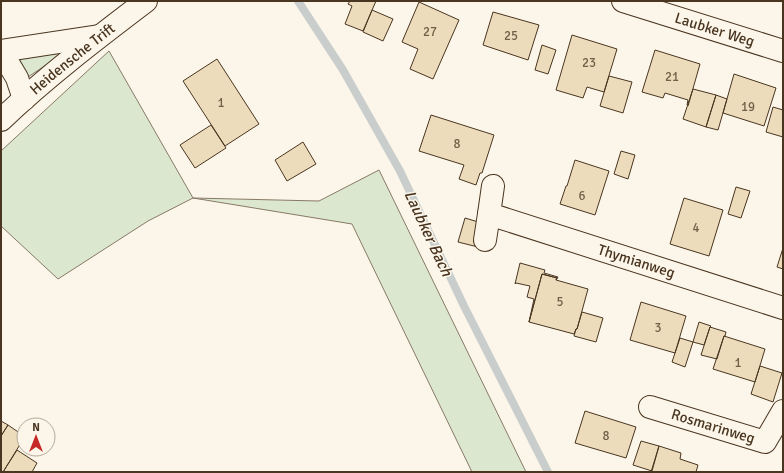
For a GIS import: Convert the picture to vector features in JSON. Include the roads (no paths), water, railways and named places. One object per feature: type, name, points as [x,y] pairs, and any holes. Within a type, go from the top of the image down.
[{"type":"street","name":"Heidensche Trift","points":[[1,120],[100,36],[146,1]]},
{"type":"street","name":"Laubker Weg","points":[[623,1],[783,51]]},
{"type":"street","points":[[24,99],[17,78],[1,51],[100,36]]},
{"type":"street","points":[[485,240],[493,186]]},
{"type":"street","name":"Thymianweg","points":[[489,214],[783,308]]},
{"type":"street","name":"Rosmarinweg","points":[[650,407],[764,442],[783,410]]},
{"type":"waterway","name":"Laubker Bach","points":[[298,1],[343,70],[400,171],[464,306],[548,472]]}]
